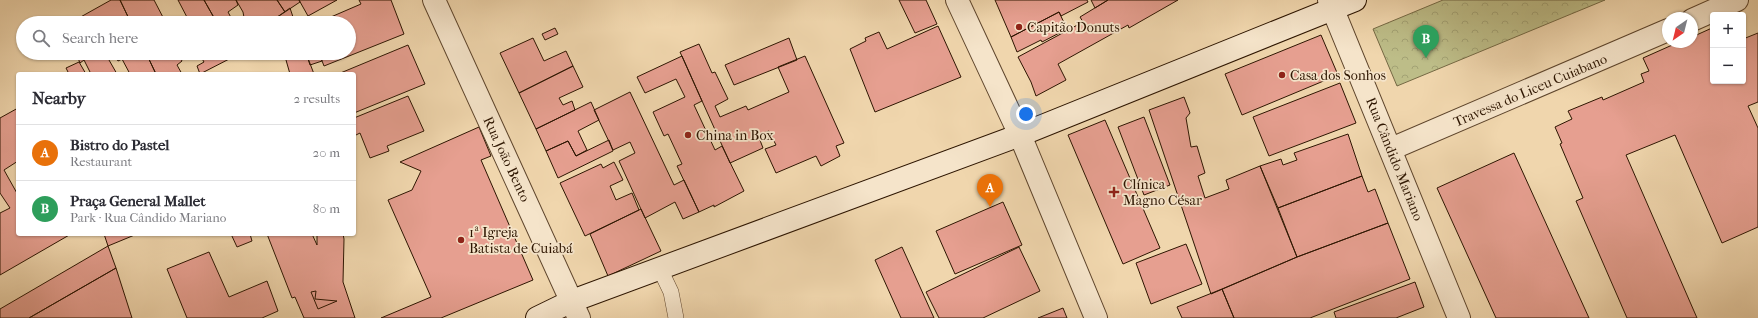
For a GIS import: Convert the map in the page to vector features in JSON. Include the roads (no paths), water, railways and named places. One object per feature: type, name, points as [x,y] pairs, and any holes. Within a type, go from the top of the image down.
[{"type":"street","name":"Rua João Bento","points":[[434,0],[576,310]]},
{"type":"street","points":[[957,0],[1020,135],[1096,318]]},
{"type":"street","points":[[537,318],[576,310],[660,269],[1020,135],[1331,4],[1355,0]]},
{"type":"street","points":[[1698,17],[1737,0]]},
{"type":"street","name":"Rua Cândido Mariano","points":[[1331,4],[1459,318]]},
{"type":"street","name":"Travessa do Liceu Cuiabano","points":[[1391,149],[1662,33]]},
{"type":"lane","points":[[660,269],[671,292],[676,318]]},
{"type":"place","name":"Capitão Donuts","points":[[1019,27]]},
{"type":"place","name":"Praça General Mallet","points":[[1426,58]]},
{"type":"place","name":"Casa dos Sonhos","points":[[1282,75]]},
{"type":"place","name":"China in Box","points":[[688,135]]},
{"type":"place","name":"Clínica Magno César","points":[[1114,192]]},
{"type":"place","name":"Bistro do Pastel","points":[[990,207]]},
{"type":"place","name":"1ª Igreja Batista de Cuiabá","points":[[461,240]]}]
